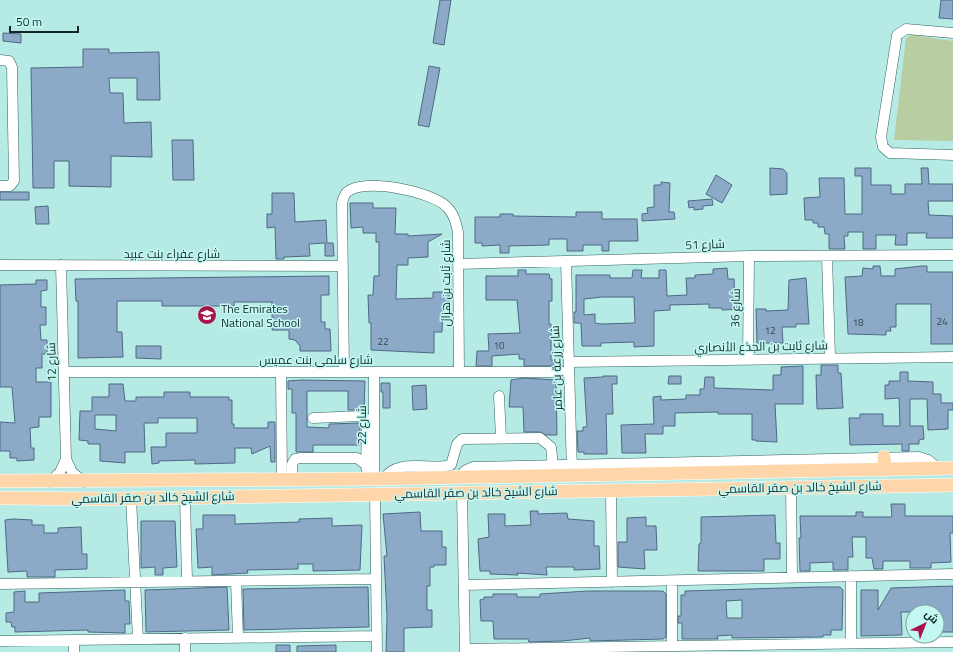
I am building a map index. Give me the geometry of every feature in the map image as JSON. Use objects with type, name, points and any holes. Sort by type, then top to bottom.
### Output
[{"type":"main road","name":"شارع الشيخ خالد بن صقر القاسمي","points":[[0,481],[84,482],[287,480],[374,476],[459,477],[572,470],[885,463],[947,466]]},
{"type":"main road","points":[[108,499],[102,494],[106,487],[120,486],[134,481]]},
{"type":"main road","name":"شارع الشيخ خالد بن صقر القاسمي","points":[[0,498],[108,499],[953,484]]},
{"type":"street","points":[[953,33],[906,29],[897,35],[881,137],[883,147],[890,153],[953,155]]},
{"type":"street","points":[[0,60],[9,61],[12,67],[14,181],[10,186],[0,186]]},
{"type":"street","name":"شارع ثابت بن هزال","points":[[343,266],[342,203],[347,192],[357,188],[385,187],[412,191],[439,201],[447,206],[456,223],[458,264],[458,372]]},
{"type":"street","name":"شارع 51","points":[[458,264],[749,256],[953,255]]},
{"type":"street","name":"شارع 36","points":[[748,360],[749,256]]},
{"type":"street","points":[[827,256],[830,357]]},
{"type":"street","name":"شارع زرعة بن عامر","points":[[566,261],[572,470]]},
{"type":"street","name":"شارع عفراء بنت عبيد","points":[[0,265],[343,266]]},
{"type":"street","name":"شارع 12","points":[[61,265],[66,459]]},
{"type":"street","points":[[343,266],[344,372]]},
{"type":"street","name":"شارع ثابت بن الجذع الأنصاري","points":[[569,367],[830,357],[953,357]]},
{"type":"street","name":"شارع سلمى بنت عميس","points":[[64,372],[458,372],[569,367]]},
{"type":"street","points":[[281,372],[287,480]]},
{"type":"street","name":"شارع 22","points":[[374,372],[374,476]]},
{"type":"street","points":[[499,396],[501,438]]},
{"type":"street","points":[[313,418],[362,416],[365,418],[374,476]]},
{"type":"street","points":[[374,476],[387,474],[396,468],[451,465],[457,444],[462,439],[536,438],[545,440],[551,447],[553,466]]},
{"type":"street","points":[[287,480],[292,464],[297,458],[354,458],[362,461],[374,476]]},
{"type":"street","points":[[50,482],[60,472],[66,459]]},
{"type":"street","points":[[66,459],[72,472],[84,482]]},
{"type":"street","points":[[459,477],[466,470],[473,467],[553,466],[572,470]]},
{"type":"street","points":[[791,487],[792,578]]},
{"type":"street","points":[[612,490],[612,582]]},
{"type":"street","points":[[462,492],[465,651],[632,649],[672,646],[770,648],[851,643],[888,648],[953,642]]},
{"type":"street","points":[[375,494],[377,652]]},
{"type":"street","points":[[185,497],[187,581]]},
{"type":"street","points":[[130,498],[138,639]]},
{"type":"street","points":[[464,585],[953,574]]},
{"type":"street","points":[[851,576],[851,643]]},
{"type":"street","points":[[0,584],[376,579]]},
{"type":"street","points":[[236,581],[238,637]]},
{"type":"street","points":[[672,581],[672,646]]},
{"type":"street","points":[[0,641],[377,636]]},
{"type":"street","points":[[185,638],[185,652]]},
{"type":"street","points":[[74,640],[74,652]]},
{"type":"green space","points":[[912,35],[953,41],[953,141],[894,140],[906,38]]},
{"type":"building","points":[[440,0],[451,0],[444,45],[433,43]]},
{"type":"building","points":[[941,0],[953,0],[953,19],[939,18]]},
{"type":"building","points":[[3,33],[21,34],[21,43],[3,41]]},
{"type":"building","points":[[83,49],[109,49],[109,53],[159,52],[160,100],[137,100],[137,78],[109,78],[110,93],[123,93],[124,123],[151,122],[152,157],[111,156],[111,187],[69,186],[69,161],[54,161],[54,188],[33,188],[31,68],[83,67]]},
{"type":"building","points":[[429,66],[440,68],[429,127],[418,125]]},
{"type":"building","points":[[172,140],[193,140],[194,180],[173,180]]},
{"type":"building","points":[[770,168],[783,169],[787,173],[787,194],[770,195]]},
{"type":"building","points":[[855,168],[871,168],[871,185],[891,185],[891,194],[905,194],[905,184],[922,184],[921,168],[928,168],[929,184],[953,184],[953,201],[928,201],[929,215],[953,216],[953,238],[926,238],[927,233],[907,233],[907,245],[895,245],[896,235],[876,235],[876,249],[863,249],[863,232],[848,232],[848,236],[844,236],[845,249],[829,249],[829,234],[825,234],[824,227],[818,227],[818,223],[813,223],[813,220],[805,220],[804,198],[820,197],[819,178],[844,178],[845,214],[862,214],[862,176],[855,176]]},
{"type":"building","points":[[716,175],[732,185],[722,203],[706,194]]},
{"type":"building","points":[[661,182],[670,183],[669,212],[674,212],[675,219],[642,221],[642,214],[648,213],[647,208],[654,207],[654,185],[661,185]]},
{"type":"building","points":[[0,192],[29,192],[29,200],[0,200]]},
{"type":"building","points":[[272,193],[294,193],[295,222],[326,220],[327,243],[333,243],[334,256],[325,256],[325,243],[309,244],[310,256],[284,257],[284,259],[276,259],[275,227],[267,228],[267,214],[272,214]]},
{"type":"building","points":[[712,199],[713,205],[703,206],[703,209],[694,210],[694,207],[689,208],[688,201]]},
{"type":"building","points":[[350,203],[373,203],[373,208],[396,208],[395,234],[408,234],[408,236],[442,234],[428,242],[428,257],[408,258],[408,265],[397,265],[396,299],[433,298],[433,292],[449,292],[450,305],[443,305],[442,332],[434,332],[434,353],[371,350],[371,323],[369,323],[368,295],[373,295],[374,276],[379,276],[379,242],[376,242],[376,233],[363,233],[363,227],[351,228]]},
{"type":"building","points":[[48,206],[49,224],[36,224],[35,207]]},
{"type":"building","points":[[576,212],[602,212],[602,219],[637,219],[638,241],[609,241],[609,251],[602,251],[602,245],[583,245],[583,251],[567,251],[567,239],[549,239],[549,245],[509,246],[509,253],[500,253],[500,245],[482,246],[482,243],[475,243],[475,217],[500,217],[500,214],[513,214],[513,216],[576,217]]},
{"type":"building","points":[[873,266],[880,266],[881,276],[895,276],[895,269],[922,266],[927,266],[927,272],[953,272],[953,344],[931,344],[931,304],[896,304],[896,327],[890,327],[891,331],[886,331],[886,335],[848,334],[845,277],[862,276],[863,268],[873,269]]},
{"type":"building","points":[[727,268],[728,279],[734,279],[735,303],[742,303],[742,309],[722,310],[722,308],[709,308],[709,304],[670,305],[670,310],[654,311],[654,346],[634,347],[634,342],[601,343],[601,346],[582,346],[581,323],[574,323],[574,312],[576,312],[576,275],[610,275],[610,278],[632,278],[633,270],[642,270],[641,278],[659,278],[659,270],[666,270],[667,296],[687,295],[686,278],[695,278],[695,275],[713,274],[713,269]],"holes":[[[602,297],[634,297],[635,323],[601,324],[595,323],[595,314],[584,315],[584,299]]]},
{"type":"building","points":[[518,270],[526,270],[526,274],[549,274],[550,279],[552,279],[552,301],[549,301],[549,324],[551,324],[551,360],[554,360],[554,366],[524,366],[524,359],[519,359],[519,354],[492,356],[492,366],[476,366],[477,351],[489,351],[488,334],[520,333],[517,300],[486,300],[486,276],[518,276]]},
{"type":"building","points":[[329,276],[329,295],[321,295],[321,322],[325,322],[325,329],[330,329],[331,351],[300,351],[300,346],[295,340],[289,339],[289,330],[272,330],[272,302],[234,302],[234,306],[162,306],[162,301],[117,301],[117,332],[122,332],[123,357],[78,358],[78,301],[76,301],[75,279]]},
{"type":"building","points":[[806,278],[809,324],[796,324],[796,327],[782,327],[783,343],[757,343],[756,309],[766,309],[766,311],[788,310],[789,280]]},
{"type":"building","points":[[36,280],[47,280],[47,290],[41,291],[41,307],[46,307],[46,325],[40,325],[41,340],[47,340],[47,354],[42,354],[42,368],[36,368],[36,382],[51,382],[51,417],[39,417],[39,427],[30,428],[31,448],[34,448],[34,460],[17,461],[17,458],[10,458],[10,451],[0,451],[0,422],[15,423],[12,387],[0,387],[0,285],[36,284]]},
{"type":"building","points":[[136,346],[161,346],[161,359],[136,358]]},
{"type":"building","points":[[821,365],[838,365],[838,373],[841,373],[843,408],[817,409],[816,375],[821,375]]},
{"type":"building","points":[[803,366],[803,404],[775,404],[777,442],[752,440],[752,414],[718,414],[718,412],[675,413],[675,426],[663,426],[663,434],[645,434],[646,453],[622,453],[621,425],[654,424],[653,397],[661,396],[661,400],[686,399],[686,395],[700,395],[700,389],[704,389],[705,377],[714,377],[714,388],[773,390],[773,375],[781,375],[781,367]]},
{"type":"building","points":[[900,372],[908,372],[908,381],[933,382],[933,394],[941,394],[941,403],[953,403],[953,410],[948,410],[948,429],[928,430],[927,399],[910,399],[910,426],[923,426],[924,439],[919,440],[919,444],[909,444],[909,451],[902,451],[902,444],[850,445],[849,418],[860,418],[860,414],[883,414],[883,426],[900,426],[899,398],[885,399],[885,385],[889,385],[889,381],[900,381]]},
{"type":"building","points":[[617,376],[617,384],[612,384],[613,414],[606,414],[607,454],[584,454],[584,452],[578,452],[577,431],[583,431],[583,427],[587,427],[584,378]]},
{"type":"building","points":[[669,376],[681,376],[681,384],[668,384]]},
{"type":"building","points":[[524,378],[556,380],[557,435],[546,435],[540,432],[524,432],[523,407],[509,407],[511,380]]},
{"type":"building","points":[[288,381],[365,381],[364,410],[348,410],[348,391],[307,391],[307,427],[329,428],[329,424],[360,423],[360,445],[313,445],[313,452],[296,452],[296,413],[292,413],[292,389],[288,389]]},
{"type":"building","points":[[381,383],[390,383],[390,408],[383,408],[383,392],[381,392]]},
{"type":"building","points":[[109,384],[123,384],[125,401],[136,401],[136,397],[164,397],[164,392],[190,392],[190,397],[229,397],[229,400],[232,400],[232,424],[234,424],[234,428],[268,428],[268,422],[275,422],[275,462],[271,462],[270,446],[252,454],[251,448],[235,448],[235,463],[195,464],[195,460],[159,461],[159,463],[152,464],[151,447],[166,447],[166,433],[197,433],[197,418],[158,418],[158,423],[144,423],[145,452],[125,452],[125,463],[100,461],[100,444],[88,444],[88,441],[79,440],[80,411],[92,411],[92,397],[109,397]],"holes":[[[95,415],[116,415],[116,431],[95,429]]]},
{"type":"building","points":[[426,385],[427,409],[413,410],[412,386]]},
{"type":"building","points":[[891,504],[905,504],[905,516],[953,516],[953,533],[950,533],[951,562],[931,563],[931,568],[910,568],[910,561],[883,561],[883,569],[874,569],[872,558],[866,558],[866,537],[852,537],[853,557],[848,557],[848,570],[833,570],[833,562],[810,563],[810,571],[800,571],[800,516],[856,516],[856,512],[863,512],[863,517],[892,517]]},
{"type":"building","points":[[530,511],[538,511],[538,514],[567,513],[568,519],[594,521],[594,546],[599,546],[600,569],[574,570],[574,567],[546,567],[547,575],[517,573],[518,575],[490,574],[490,571],[480,571],[478,539],[489,537],[488,514],[505,514],[505,526],[531,525]]},
{"type":"building","points":[[420,512],[421,531],[442,531],[442,547],[446,547],[446,565],[434,565],[434,567],[430,567],[430,586],[427,586],[427,610],[432,610],[432,627],[404,628],[404,652],[386,652],[387,616],[384,556],[387,556],[383,514]]},
{"type":"building","points":[[203,515],[235,515],[235,524],[299,522],[299,519],[332,518],[332,526],[362,525],[360,570],[313,571],[313,564],[298,564],[298,569],[247,570],[248,573],[212,575],[212,567],[198,568],[196,529],[203,529]]},
{"type":"building","points":[[775,515],[776,543],[780,543],[780,559],[764,559],[764,571],[698,571],[699,544],[701,543],[701,517]]},
{"type":"building","points":[[646,517],[646,526],[656,526],[657,550],[644,550],[645,569],[618,567],[618,542],[627,542],[627,518]]},
{"type":"building","points":[[5,520],[32,520],[32,525],[44,525],[44,533],[58,533],[58,528],[81,527],[82,554],[87,554],[87,569],[55,570],[55,577],[27,577],[27,571],[8,572]]},
{"type":"building","points":[[141,521],[175,521],[177,567],[163,568],[163,575],[155,575],[155,567],[141,568]]},
{"type":"building","points":[[953,586],[953,632],[945,632],[945,604],[905,604],[905,612],[901,612],[902,635],[861,636],[861,590],[878,590],[878,610],[891,588]]},
{"type":"building","points":[[227,587],[229,630],[146,632],[145,590]]},
{"type":"building","points":[[368,587],[369,627],[244,630],[243,589]]},
{"type":"building","points":[[840,587],[843,590],[842,630],[831,630],[831,635],[823,635],[823,637],[732,638],[732,635],[717,636],[718,639],[682,639],[682,623],[678,623],[678,616],[681,616],[681,595],[685,595],[685,591]],"holes":[[[742,600],[742,618],[727,618],[726,601]]]},
{"type":"building","points":[[125,590],[125,601],[129,601],[130,624],[125,624],[125,633],[88,632],[88,630],[15,632],[15,627],[12,627],[11,622],[6,622],[6,613],[14,612],[14,592],[25,591],[25,602],[39,602],[39,593]]},
{"type":"building","points":[[588,591],[663,591],[666,594],[666,637],[663,639],[590,641],[590,638],[563,641],[529,642],[528,639],[494,639],[493,621],[481,621],[480,600],[484,599],[484,597],[493,597],[493,594],[517,594],[517,597],[540,597],[540,594]]},
{"type":"building","points":[[276,645],[290,645],[290,652],[276,652]]},
{"type":"building","points":[[336,645],[336,652],[297,652],[297,646]]},
{"type":"place","name":"The Emirates National School","points":[[207,315]]}]
